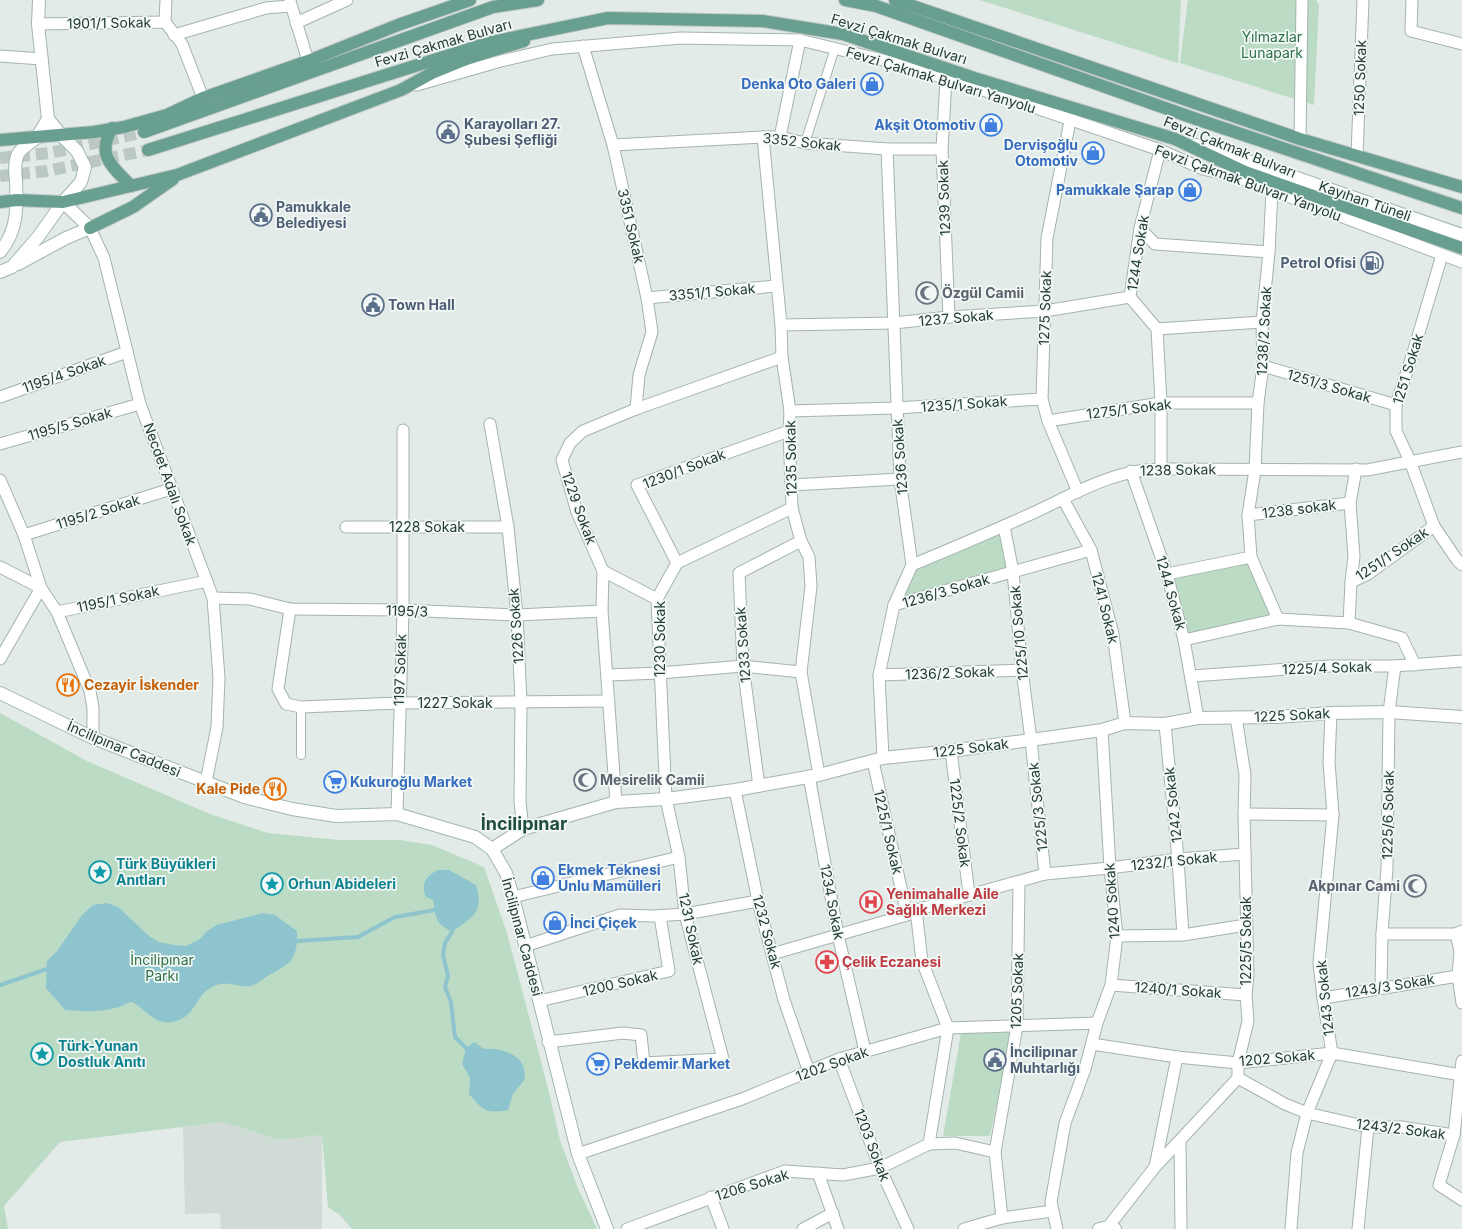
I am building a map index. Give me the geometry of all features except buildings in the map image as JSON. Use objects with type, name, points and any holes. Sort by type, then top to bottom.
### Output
[{"type":"main road","points":[[12,267],[38,237],[63,202],[81,182],[85,167],[77,151],[48,119],[38,24],[39,0]]},
{"type":"main road","points":[[0,140],[61,135],[112,128],[167,115],[203,98],[308,61],[458,2],[470,0]]},
{"type":"main road","name":"Fevzi Çakmak Bulvarı","points":[[144,132],[494,7],[538,0]]},
{"type":"main road","name":"Fevzi Çakmak Bulvarı","points":[[845,0],[877,3],[1199,120],[1462,208]]},
{"type":"main road","points":[[895,0],[1300,139],[1462,187]]},
{"type":"main road","name":"Fevzi Çakmak Bulvarı","points":[[148,150],[491,42],[608,18],[762,20],[835,33],[974,78],[1175,139],[1245,172],[1462,248]]},
{"type":"main road","points":[[0,202],[17,200],[63,202],[177,175],[401,90],[432,73],[469,58],[517,44],[549,30]]},
{"type":"main road","points":[[0,252],[8,242],[14,228],[17,200],[15,166],[18,153],[37,137],[48,119]]},
{"type":"main road","points":[[112,128],[105,144],[108,161],[131,186]]},
{"type":"main road","name":"Kayıhan Tüneli","points":[[1175,139],[1242,158],[1462,235]]},
{"type":"main road","points":[[0,272],[66,238],[133,207],[177,175]]},
{"type":"main road","name":"Necdet Adalı Sokak","points":[[63,202],[90,228]]},
{"type":"main road","name":"İncilipınar Caddesi","points":[[0,693],[93,738],[244,797],[292,809],[336,816],[397,814],[475,837],[492,849],[506,873],[526,946],[548,1042],[578,1154],[607,1229]]},
{"type":"main road","name":"1225 Sokak","points":[[492,849],[524,829],[616,802],[666,799],[735,790],[814,775],[878,759],[951,751],[1102,730],[1125,723],[1165,724],[1198,718],[1331,713],[1389,712],[1462,717]]},
{"type":"street","points":[[164,22],[166,0]]},
{"type":"street","points":[[296,23],[347,0]]},
{"type":"street","points":[[1300,139],[1302,0]]},
{"type":"street","name":"1250 Sokak","points":[[1357,155],[1363,0]]},
{"type":"street","points":[[1412,0],[1411,31],[1462,44]]},
{"type":"street","points":[[174,35],[266,8],[290,3],[308,61]]},
{"type":"street","name":"1901/1 Sokak","points":[[38,24],[164,22],[182,44],[203,98]]},
{"type":"street","name":"Fevzi Çakmak Bulvarı Yanyolu","points":[[401,90],[501,60],[552,48],[680,38],[800,40],[899,64],[1160,150],[1203,169],[1242,179],[1462,262]]},
{"type":"street","points":[[780,137],[800,40]]},
{"type":"street","name":"3351 Sokak","points":[[583,46],[613,145],[647,298],[652,332],[639,375],[636,409]]},
{"type":"street","points":[[805,143],[835,48]]},
{"type":"street","points":[[0,56],[42,59]]},
{"type":"street","name":"1239 Sokak","points":[[946,79],[942,149],[949,317]]},
{"type":"street","name":"1275 Sokak","points":[[1070,121],[1047,238],[1042,399],[1048,421],[1078,492]]},
{"type":"street","name":"3352 Sokak","points":[[613,145],[763,136],[780,137],[805,143],[887,149],[942,149]]},
{"type":"street","name":"1235 Sokak","points":[[763,136],[776,286],[781,325],[782,357],[790,411],[789,431],[792,508],[801,541],[809,557],[811,586],[801,672],[814,775]]},
{"type":"street","name":"1236 Sokak","points":[[887,149],[896,408],[900,478],[912,565]]},
{"type":"street","name":"1244 Sokak","points":[[1157,330],[1130,297],[1140,228],[1160,150]]},
{"type":"street","name":"1238/2 Sokak","points":[[1272,191],[1269,252],[1262,322],[1263,366],[1258,403],[1255,470],[1248,516],[1251,557],[1278,619]]},
{"type":"street","name":"Necdet Adalı Sokak","points":[[90,228],[104,258],[140,404],[213,598],[219,678],[217,727],[206,782]]},
{"type":"street","points":[[1140,228],[1155,244],[1269,252]]},
{"type":"street","name":"1251 Sokak","points":[[1442,255],[1396,405],[1396,432],[1410,461],[1434,526],[1456,560],[1462,565]]},
{"type":"street","name":"3351/1 Sokak","points":[[647,298],[776,286]]},
{"type":"street","name":"1237 Sokak","points":[[781,325],[894,323],[949,317],[1045,311],[1130,297]]},
{"type":"street","points":[[1161,469],[1161,403],[1157,330],[1262,322]]},
{"type":"street","name":"1195/4 Sokak","points":[[0,396],[127,352]]},
{"type":"street","name":"1229 Sokak","points":[[616,802],[608,701],[608,675],[602,611],[603,571],[577,512],[562,460],[570,443],[583,431],[636,409],[782,357]]},
{"type":"street","name":"1251/3 Sokak","points":[[1263,366],[1396,405]]},
{"type":"street","name":"1235/1 Sokak","points":[[790,411],[896,408],[1042,399]]},
{"type":"street","name":"1275/1 Sokak","points":[[1048,421],[1161,403],[1258,403]]},
{"type":"street","name":"1195/5 Sokak","points":[[0,444],[140,404]]},
{"type":"street","name":"1226 Sokak","points":[[490,424],[508,528],[517,615],[521,702],[520,802],[524,829]]},
{"type":"street","name":"1197 Sokak","points":[[397,814],[399,703],[403,610],[403,430]]},
{"type":"street","name":"1230/1 Sokak","points":[[677,563],[637,485],[789,431]]},
{"type":"street","name":"1238 Sokak","points":[[912,565],[1004,526],[1093,484],[1131,471],[1161,469],[1368,470],[1462,452]]},
{"type":"street","points":[[1349,623],[1354,556],[1350,502],[1356,469]]},
{"type":"street","name":"1244 Sokak","points":[[1131,471],[1167,574],[1192,676],[1198,718]]},
{"type":"street","points":[[792,485],[900,478]]},
{"type":"street","points":[[0,480],[24,535],[41,588],[0,659]]},
{"type":"street","name":"1195/2 Sokak","points":[[24,535],[171,489]]},
{"type":"street","name":"1241 Sokak","points":[[1063,499],[1091,550],[1113,634],[1125,723]]},
{"type":"street","name":"1238 sokak","points":[[1248,516],[1350,502]]},
{"type":"street","points":[[677,563],[792,508]]},
{"type":"street","name":"1228 Sokak","points":[[346,527],[402,526],[508,528]]},
{"type":"street","name":"1225/10 Sokak","points":[[1004,526],[1013,572],[1022,670],[1031,740]]},
{"type":"street","name":"1251/1 Sokak","points":[[1351,582],[1368,574],[1434,526]]},
{"type":"street","name":"1233 Sokak","points":[[759,786],[743,666],[738,573],[801,541]]},
{"type":"street","name":"1236/3 Sokak","points":[[894,605],[1091,550]]},
{"type":"street","points":[[1167,574],[1251,557]]},
{"type":"street","name":"1230 Sokak","points":[[666,799],[657,599],[677,563]]},
{"type":"street","points":[[878,759],[878,675],[894,605],[912,565]]},
{"type":"street","points":[[0,567],[41,588]]},
{"type":"street","points":[[603,571],[657,599]]},
{"type":"street","name":"1195/1 Sokak","points":[[41,588],[57,612],[207,581]]},
{"type":"street","name":"1195/3","points":[[213,598],[250,599],[290,609],[403,610],[517,615],[602,611]]},
{"type":"street","name":"1227 Sokak","points":[[290,609],[278,689],[286,704],[302,707],[399,703],[608,701]]},
{"type":"street","points":[[57,612],[90,691],[93,708],[93,738]]},
{"type":"street","points":[[1184,640],[1278,619],[1349,623],[1402,638],[1415,665]]},
{"type":"street","name":"1225/4 Sokak","points":[[1192,676],[1329,666],[1395,666],[1462,661]]},
{"type":"street","points":[[608,675],[660,674],[743,666],[801,672]]},
{"type":"street","name":"1225/6 Sokak","points":[[1380,987],[1387,868],[1389,712],[1395,666]]},
{"type":"street","name":"1236/2 Sokak","points":[[878,675],[1022,670]]},
{"type":"street","points":[[301,756],[302,707]]},
{"type":"street","name":"1243 Sokak","points":[[1291,1229],[1297,1153],[1307,1113],[1332,1053],[1322,998],[1320,963],[1332,815],[1329,762],[1331,713]]},
{"type":"street","name":"1225/5 Sokak","points":[[1236,717],[1245,775],[1244,814],[1248,975],[1246,995],[1248,1021],[1238,1063],[1238,1078]]},
{"type":"street","name":"1242 Sokak","points":[[1165,724],[1178,859],[1183,935]]},
{"type":"street","name":"1240 Sokak","points":[[1057,1229],[1051,1202],[1065,1123],[1085,1069],[1097,1022],[1111,985],[1116,936],[1110,868],[1102,730]]},
{"type":"street","name":"1225/3 Sokak","points":[[1031,740],[1045,874]]},
{"type":"street","name":"1225/2 Sokak","points":[[951,751],[969,894]]},
{"type":"street","name":"1225/1 Sokak","points":[[878,759],[922,961],[948,1028]]},
{"type":"street","name":"1234 Sokak","points":[[814,775],[838,935],[865,1051]]},
{"type":"street","name":"1232 Sokak","points":[[735,790],[758,901],[784,1000],[809,1072]]},
{"type":"street","name":"1231 Sokak","points":[[548,1042],[623,1033],[640,1035],[644,1063],[722,1059],[686,914],[679,858],[666,799]]},
{"type":"street","points":[[1244,814],[1332,815]]},
{"type":"street","name":"1232/1 Sokak","points":[[772,954],[969,894],[1045,874],[1110,868],[1178,859],[1245,854]]},
{"type":"street","points":[[513,897],[679,858]]},
{"type":"street","name":"1205 Sokak","points":[[1002,1218],[995,1152],[1018,1026],[1019,882]]},
{"type":"street","points":[[526,946],[620,915],[660,916],[686,914],[758,901]]},
{"type":"street","name":"1200 Sokak","points":[[539,1001],[669,971],[660,916]]},
{"type":"street","points":[[1116,936],[1183,935],[1246,925]]},
{"type":"street","points":[[1382,934],[1459,933],[1460,951],[1458,976],[1462,1003]]},
{"type":"street","name":"1243/3 Sokak","points":[[1322,998],[1380,987],[1458,976]]},
{"type":"street","name":"1240/1 Sokak","points":[[1111,985],[1246,995]]},
{"type":"street","name":"1202 Sokak","points":[[578,1154],[742,1099],[839,1059],[948,1028],[1097,1022]]},
{"type":"street","points":[[929,1144],[948,1028]]},
{"type":"street","name":"1202 Sokak","points":[[1092,1044],[1177,1057],[1238,1063],[1332,1053],[1461,1075]]},
{"type":"street","points":[[1155,1167],[1177,1057]]},
{"type":"street","name":"1203 Sokak","points":[[839,1059],[880,1168],[908,1229]]},
{"type":"street","points":[[1462,1061],[1454,1135],[1439,1185],[1462,1200]]},
{"type":"street","points":[[1107,1228],[1155,1167],[1180,1142],[1238,1078]]},
{"type":"street","name":"1243/2 Sokak","points":[[1238,1078],[1285,1104],[1307,1113],[1368,1127],[1401,1127],[1454,1135]]},
{"type":"street","points":[[1358,1229],[1368,1127]]},
{"type":"street","points":[[1180,1142],[1181,1229]]},
{"type":"street","name":"1206 Sokak","points":[[627,1229],[711,1197],[786,1171],[818,1172],[843,1176],[880,1168],[929,1144],[956,1143],[995,1152]]},
{"type":"street","points":[[818,1172],[838,1229]]},
{"type":"street","points":[[711,1197],[723,1229]]},
{"type":"street","points":[[964,1229],[1002,1218],[1052,1210]]},
{"type":"street","points":[[802,1229],[832,1213]]},
{"type":"shaded area","points":[[223,1122],[279,1140],[322,1135],[322,1229],[221,1229],[220,1213],[185,1214],[183,1127]]},
{"type":"green space","points":[[980,0],[1181,0],[1178,63]]},
{"type":"green space","name":"Yılmazlar Lunapark","points":[[1188,0],[1316,0],[1319,5],[1314,105],[1180,63]]},
{"type":"green space","points":[[1004,526],[1013,572],[894,605],[912,565]]},
{"type":"green space","points":[[1251,557],[1278,619],[1184,640],[1167,574]]},
{"type":"green space","name":"İncilipınar Parkı","points":[[0,713],[87,761],[210,814],[268,833],[339,840],[400,840],[432,845],[484,867],[507,933],[548,1088],[560,1140],[577,1186],[597,1229],[352,1229],[340,1215],[328,1207],[322,1135],[279,1140],[223,1122],[60,1142],[4,1206],[8,1229],[0,1229]]},
{"type":"green space","points":[[1012,1032],[990,1136],[943,1136],[961,1033]]},
{"type":"water","points":[[438,870],[449,870],[476,885],[479,902],[475,913],[471,918],[452,932],[439,923],[433,900],[426,897],[424,892],[425,881],[430,875]]},
{"type":"water","points":[[107,903],[118,907],[150,937],[159,942],[186,946],[200,939],[207,931],[217,925],[263,913],[275,915],[297,931],[296,948],[292,959],[288,963],[256,984],[245,986],[222,984],[212,987],[206,991],[185,1017],[179,1020],[171,1022],[159,1021],[132,1002],[103,1011],[65,1010],[46,988],[47,961],[57,951],[82,915],[93,905]]},
{"type":"water","points":[[474,1042],[484,1049],[500,1050],[512,1054],[523,1066],[525,1079],[513,1094],[508,1110],[494,1112],[486,1110],[482,1108],[469,1094],[470,1078],[462,1064],[466,1048]]},
{"type":"waterway","points":[[297,941],[358,937],[395,917],[435,910]]},
{"type":"waterway","points":[[452,932],[445,943],[443,955],[448,976],[445,987],[451,1002],[455,1037],[466,1048]]},
{"type":"waterway","points":[[0,985],[47,969]]},
{"type":"tunnel","points":[[0,158],[50,153],[144,132]]},
{"type":"tunnel","points":[[0,176],[47,171],[148,150]]},
{"type":"place","name":"Denka Oto Galeri","points":[[872,84]]},
{"type":"place","name":"Akşit Otomotiv","points":[[991,125]]},
{"type":"place","name":"Karayolları 27. Şubesi Şefliği","points":[[448,132]]},
{"type":"place","name":"Dervişoğlu Otomotiv","points":[[1093,153]]},
{"type":"place","name":"Pamukkale Şarap","points":[[1190,190]]},
{"type":"place","name":"Pamukkale Belediyesi","points":[[261,215]]},
{"type":"place","name":"Petrol Ofisi","points":[[1372,263]]},
{"type":"place","name":"Özgül Camii","points":[[927,293]]},
{"type":"place","name":"Town Hall","points":[[373,305]]},
{"type":"place","name":"Cezayir İskender","points":[[68,685]]},
{"type":"place","name":"Mesirelik Camii","points":[[585,780]]},
{"type":"place","name":"Kukuroğlu Market","points":[[335,782]]},
{"type":"place","name":"Kale Pide","points":[[275,789]]},
{"type":"place","name":"Türk Büyükleri Anıtları","points":[[100,872]]},
{"type":"place","name":"Ekmek Teknesi Unlu Mamülleri","points":[[543,878]]},
{"type":"place","name":"Orhun Abideleri","points":[[272,884]]},
{"type":"place","name":"Akpınar Cami","points":[[1415,886]]},
{"type":"place","name":"Yenimahalle Aile Sağlık Merkezi","points":[[871,902]]},
{"type":"place","name":"İnci Çiçek","points":[[555,923]]},
{"type":"place","name":"Çelik Eczanesi","points":[[827,962]]},
{"type":"place","name":"Türk-Yunan Dostluk Anıtı","points":[[42,1054]]},
{"type":"place","name":"İncilipınar Muhtarlığı","points":[[995,1060]]},
{"type":"place","name":"Pekdemir Market","points":[[598,1064]]},
{"type":"district","name":"İncilipınar","points":[[524,824]]}]
